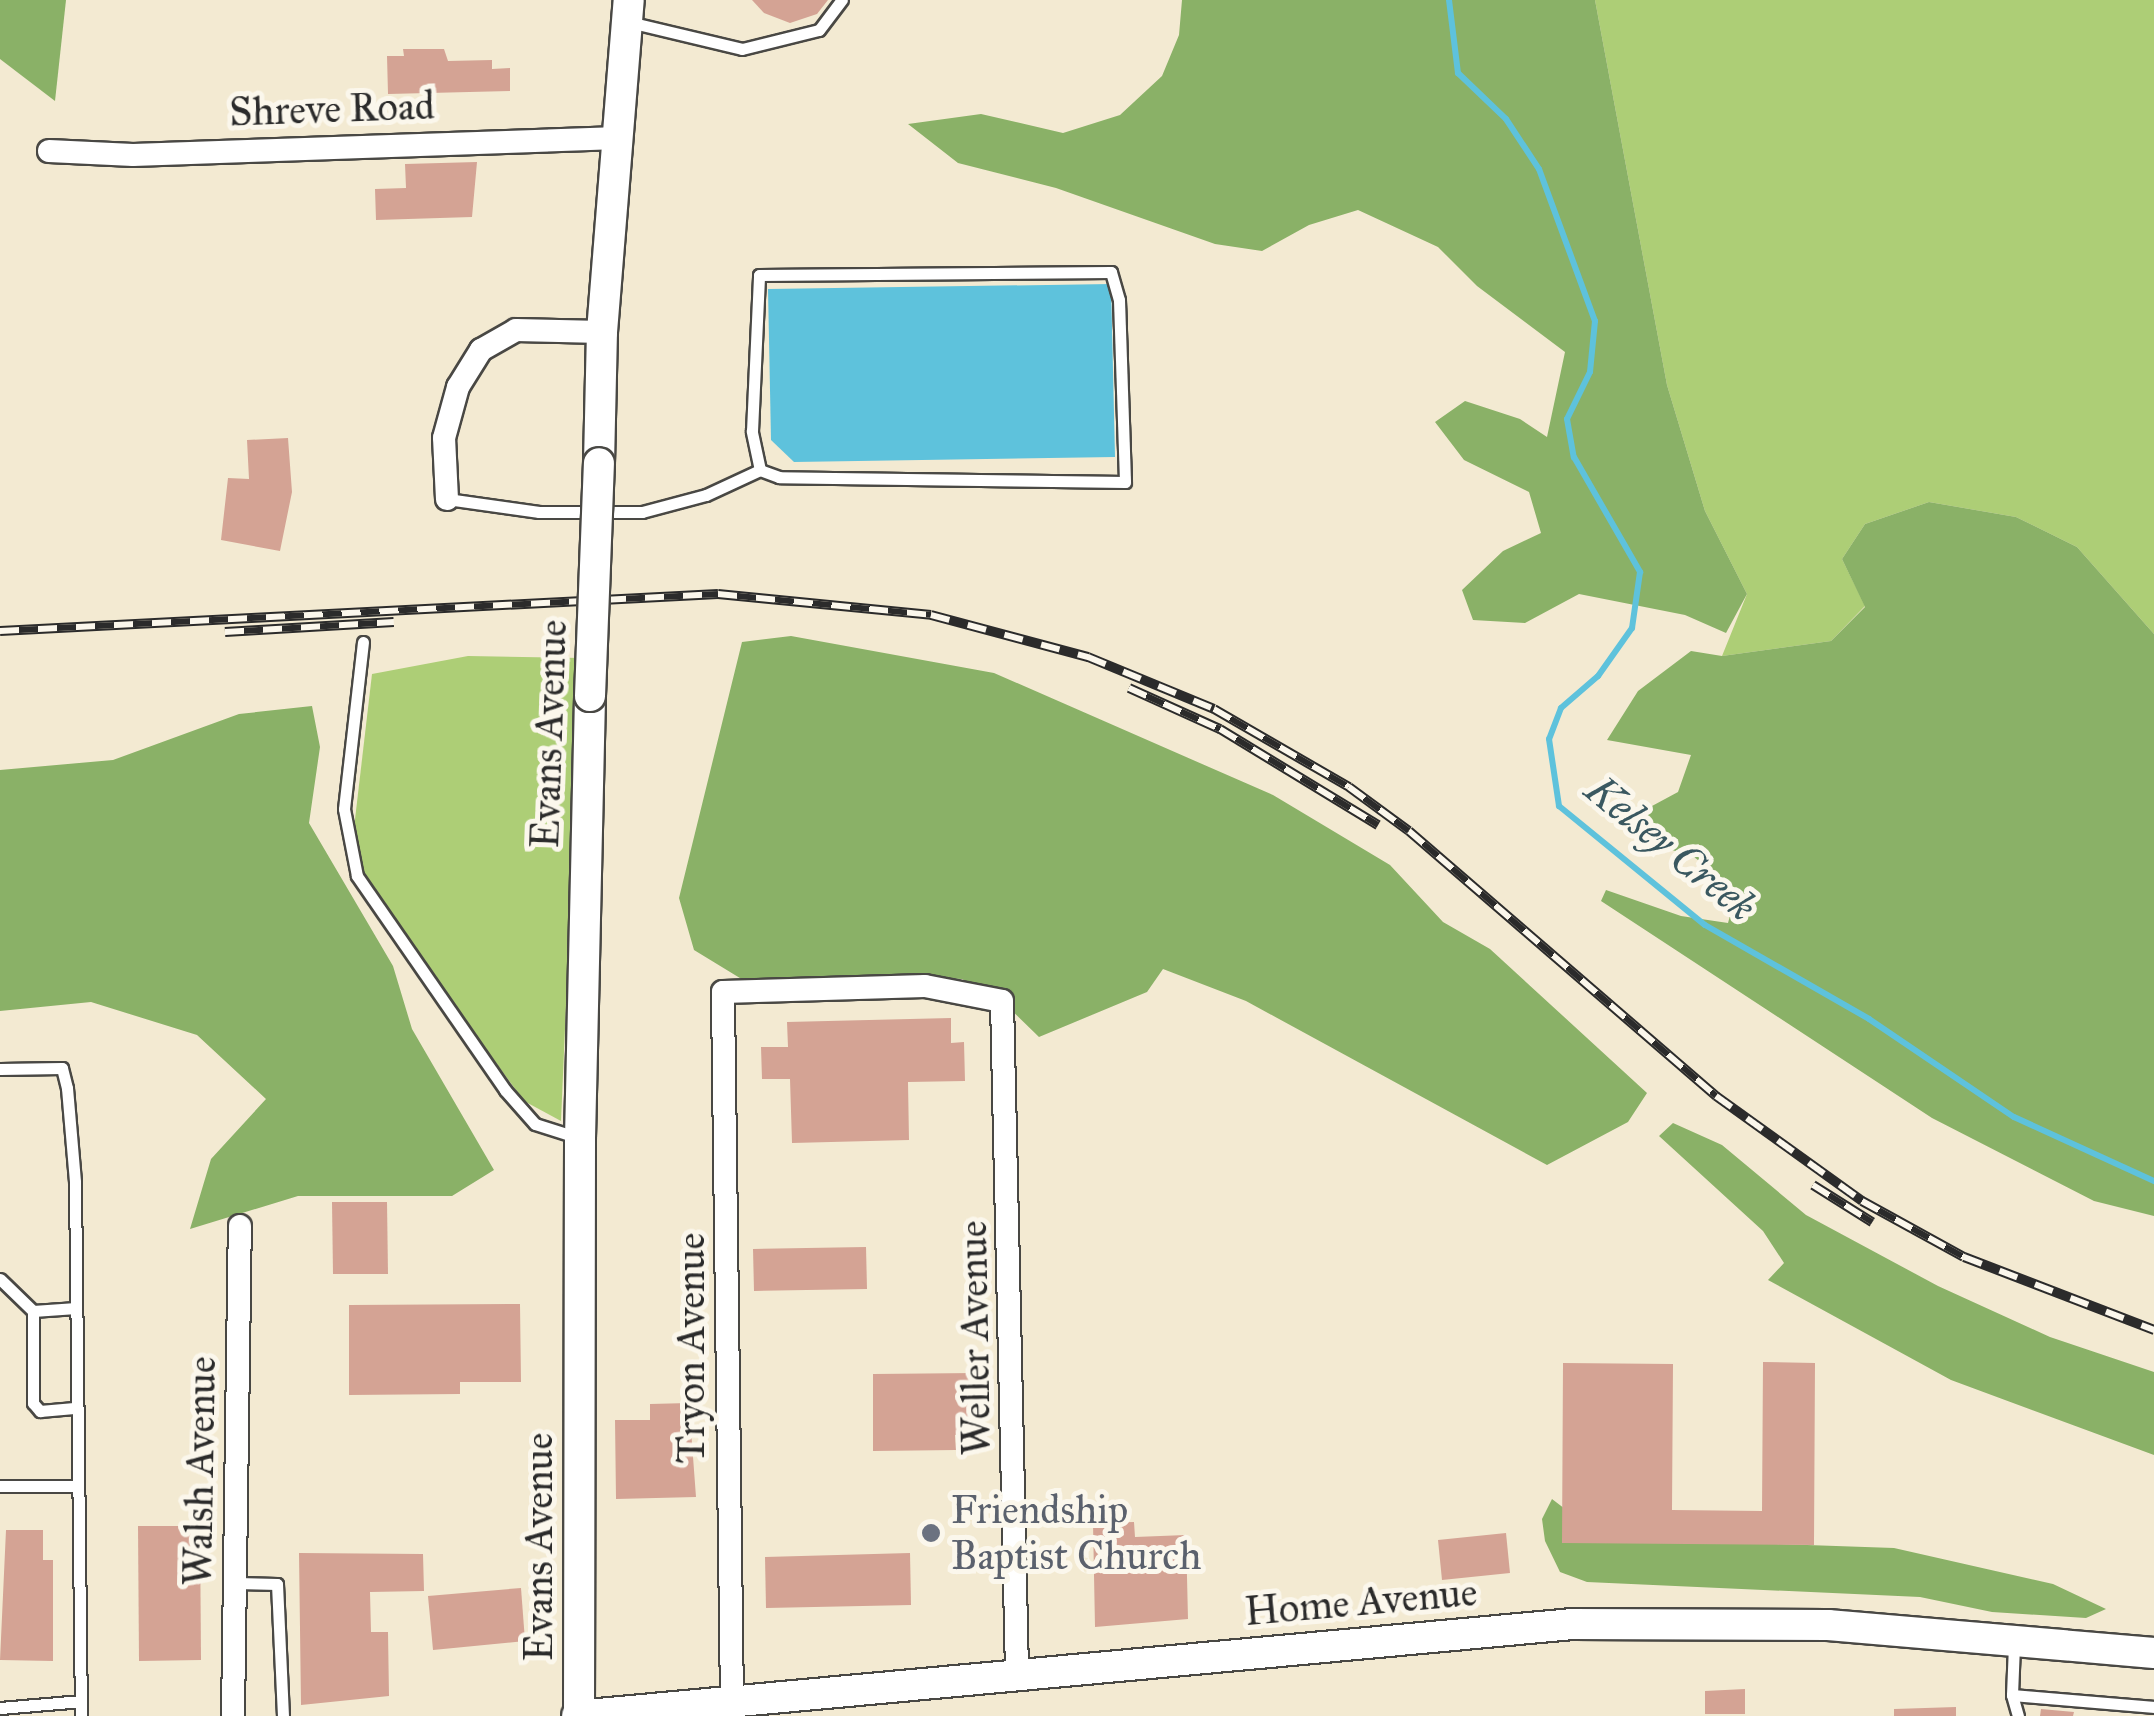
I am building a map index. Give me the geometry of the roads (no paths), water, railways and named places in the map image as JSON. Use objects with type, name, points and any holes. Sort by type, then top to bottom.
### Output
[{"type":"street","name":"Evans Avenue","points":[[579,1716],[585,845],[602,332],[627,10]]},
{"type":"street","name":"Shreve Road","points":[[49,152],[132,155],[618,138]]},
{"type":"street","points":[[447,500],[444,438],[458,387],[481,350],[516,330],[602,332]]},
{"type":"street","name":"Weller Avenue","points":[[723,992],[925,986],[1002,1001],[1017,1673]]},
{"type":"street","name":"Tryon Avenue","points":[[723,992],[732,1704]]},
{"type":"street","name":"Walsh Avenue","points":[[233,1716],[240,1226]]},
{"type":"street","name":"Home Avenue","points":[[579,1716],[686,1712],[732,1704],[838,1704],[1017,1673],[1573,1624],[1828,1624],[2154,1653]]},
{"type":"lane","points":[[627,10],[742,49],[788,43],[819,30],[842,0]]},
{"type":"lane","points":[[447,500],[539,512],[642,512],[706,495],[760,470],[779,478],[1124,482],[1119,300],[1112,272],[759,275],[752,431],[760,470]]},
{"type":"lane","points":[[363,642],[344,808],[357,876],[505,1090],[535,1124],[580,1138]]},
{"type":"lane","points":[[0,1069],[62,1068],[75,1182],[81,1716]]},
{"type":"lane","points":[[0,1279],[34,1312],[32,1403],[40,1412],[77,1408]]},
{"type":"lane","points":[[34,1312],[76,1308]]},
{"type":"lane","points":[[0,1486],[78,1486]]},
{"type":"lane","points":[[237,1583],[277,1584],[283,1716]]},
{"type":"lane","points":[[2014,1640],[2012,1695],[2018,1716]]},
{"type":"lane","points":[[2012,1695],[2154,1707]]},
{"type":"lane","points":[[0,1708],[80,1701]]},
{"type":"water","points":[[1111,284],[1115,457],[794,462],[771,440],[768,289]]},
{"type":"waterway","name":"Kelsey Creek","points":[[1449,0],[1458,73],[1506,119],[1539,169],[1595,321],[1590,372],[1567,419],[1574,457],[1640,572],[1632,628],[1598,676],[1561,708],[1549,739],[1559,806],[1705,925],[1869,1019],[2014,1117],[2154,1181]]},
{"type":"railway","points":[[0,631],[718,594],[931,615],[1088,657],[1214,709],[1349,787],[1409,831],[1716,1096],[1862,1201],[1964,1257],[2154,1330]]},
{"type":"railway","points":[[225,632],[394,622]]},
{"type":"railway","points":[[1129,688],[1220,729],[1378,825]]},
{"type":"railway","points":[[1813,1185],[1872,1222]]},
{"type":"place","name":"Friendship Baptist Church","points":[[931,1533]]}]
